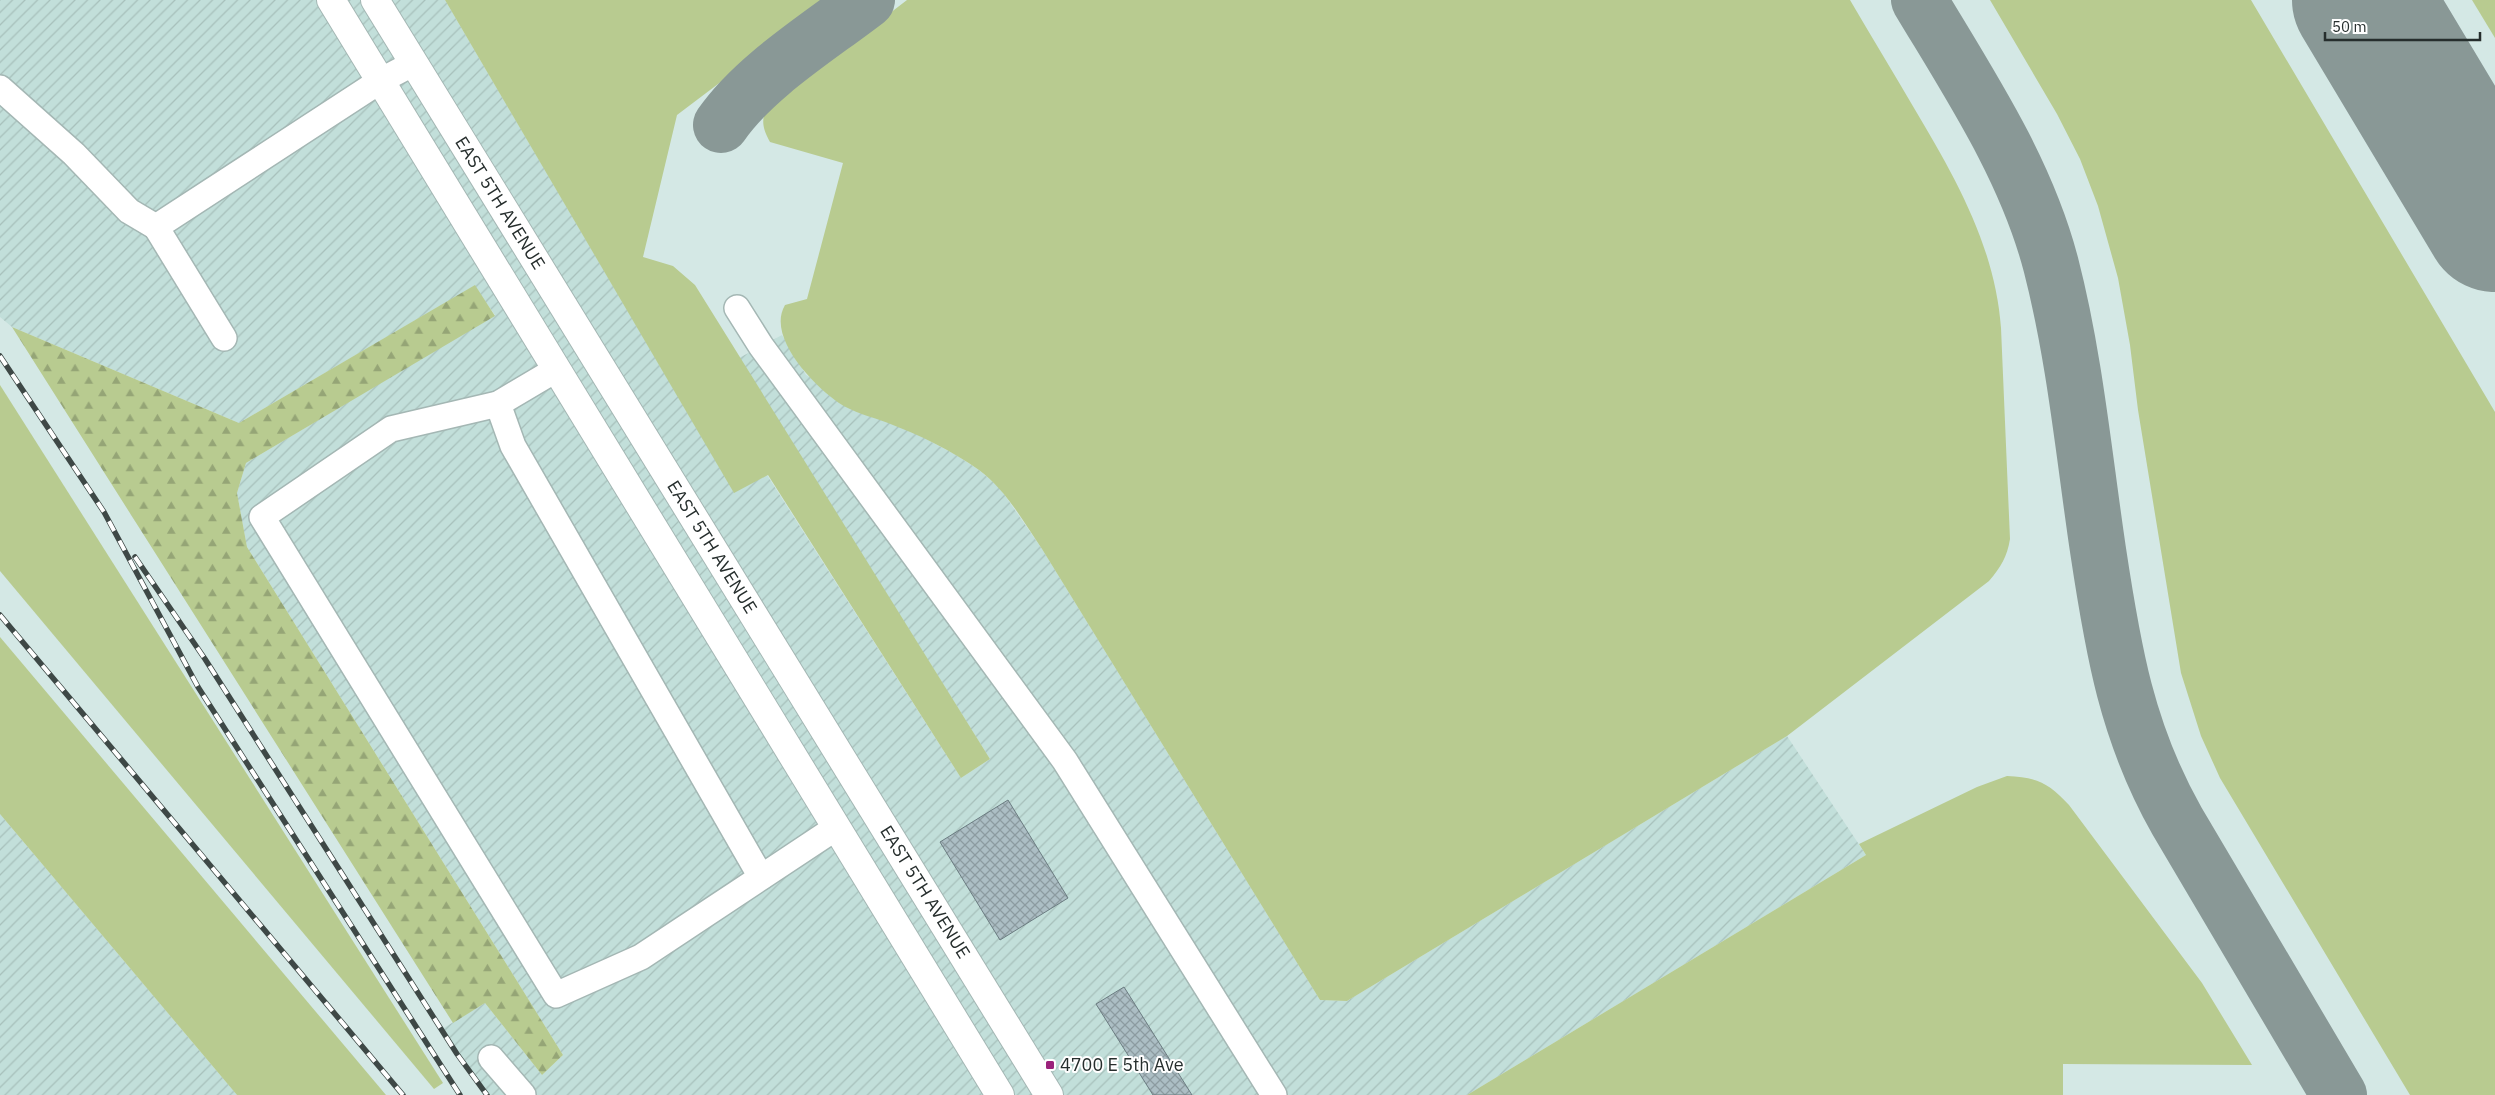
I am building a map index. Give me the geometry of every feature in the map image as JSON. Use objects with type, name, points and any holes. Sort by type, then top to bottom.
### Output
[{"type":"main road","points":[[331,0],[1000,1095]]},
{"type":"main road","name":"EAST 5TH AVENUE","points":[[375,0],[1050,1095]]},
{"type":"lane","points":[[156,227],[380,81],[414,64]]},
{"type":"lane","points":[[0,88],[74,154],[129,211],[156,227],[224,338]]},
{"type":"lane","points":[[737,308],[776,366],[1066,761],[1274,1095]]},
{"type":"lane","points":[[557,369],[498,404],[391,428],[262,517],[556,995],[642,957],[837,827]]},
{"type":"lane","points":[[498,404],[513,446],[761,877]]},
{"type":"lane","points":[[491,1058],[522,1095]]},
{"type":"shaded area","points":[[0,0],[445,0],[734,492],[767,475],[961,778],[990,759],[739,358],[782,335],[806,375],[956,455],[979,470],[999,487],[1042,549],[1320,1000],[1347,1001],[1787,736],[1866,855],[1467,1095],[486,1095],[442,1029],[485,1003],[542,1075],[563,1055],[247,547],[237,493],[246,463],[495,315],[474,286],[239,423],[12,327],[0,317]]},
{"type":"shaded area","points":[[0,814],[237,1095],[0,1095]]},
{"type":"green space","points":[[445,0],[829,0],[677,115],[643,257],[673,266],[695,285],[990,759],[961,778],[768,475],[734,493]]},
{"type":"green space","points":[[907,0],[1850,0],[1958,186],[1971,213],[1991,269],[2001,328],[2010,539],[2003,562],[1989,581],[1787,736],[1347,1001],[1320,1000],[1042,549],[1006,496],[979,470],[946,450],[839,403],[806,373],[787,346],[782,331],[781,318],[785,305],[807,299],[843,163],[770,142],[764,128],[764,116],[768,107]]},
{"type":"green space","points":[[1990,0],[2251,0],[2495,412],[2495,1095],[2410,1095],[2220,778],[2201,736],[2181,673],[2138,410],[2130,345],[2118,278],[2098,206],[2080,159],[2057,114]]},
{"type":"green space","points":[[2472,0],[2495,0],[2495,38]]},
{"type":"green space","points":[[475,285],[495,316],[246,463],[237,493],[247,547],[563,1055],[542,1075],[485,1003],[453,1023],[12,327],[239,423]]},
{"type":"green space","points":[[0,385],[443,1083],[434,1089],[0,571]]},
{"type":"green space","points":[[0,637],[386,1095],[237,1095],[0,814]]},
{"type":"green space","points":[[2007,776],[2026,778],[2048,786],[2069,805],[2202,983],[2252,1065],[2063,1064],[2063,1095],[1467,1095],[1866,855],[1859,844],[1977,787]]},
{"type":"building","points":[[1008,800],[1068,898],[1000,940],[940,842]]},
{"type":"building","points":[[1124,987],[1192,1095],[1153,1095],[1096,1004]]},
{"type":"taxiway","points":[[721,125],[735,107],[769,74],[867,0]]},
{"type":"taxiway","points":[[1919,0],[1977,96],[2012,161],[2027,195],[2051,265],[2073,371],[2098,550],[2116,656],[2124,690],[2146,756],[2177,821],[2339,1095]]},
{"type":"runway","points":[[2362,0],[2495,222]]},
{"type":"railway","points":[[0,356],[104,512],[198,687],[460,1095]]},
{"type":"railway","points":[[135,557],[205,659],[457,1054],[487,1095]]},
{"type":"railway","points":[[0,615],[403,1095]]},
{"type":"place","name":"4700 E 5th Ave","points":[[1050,1065]]}]
